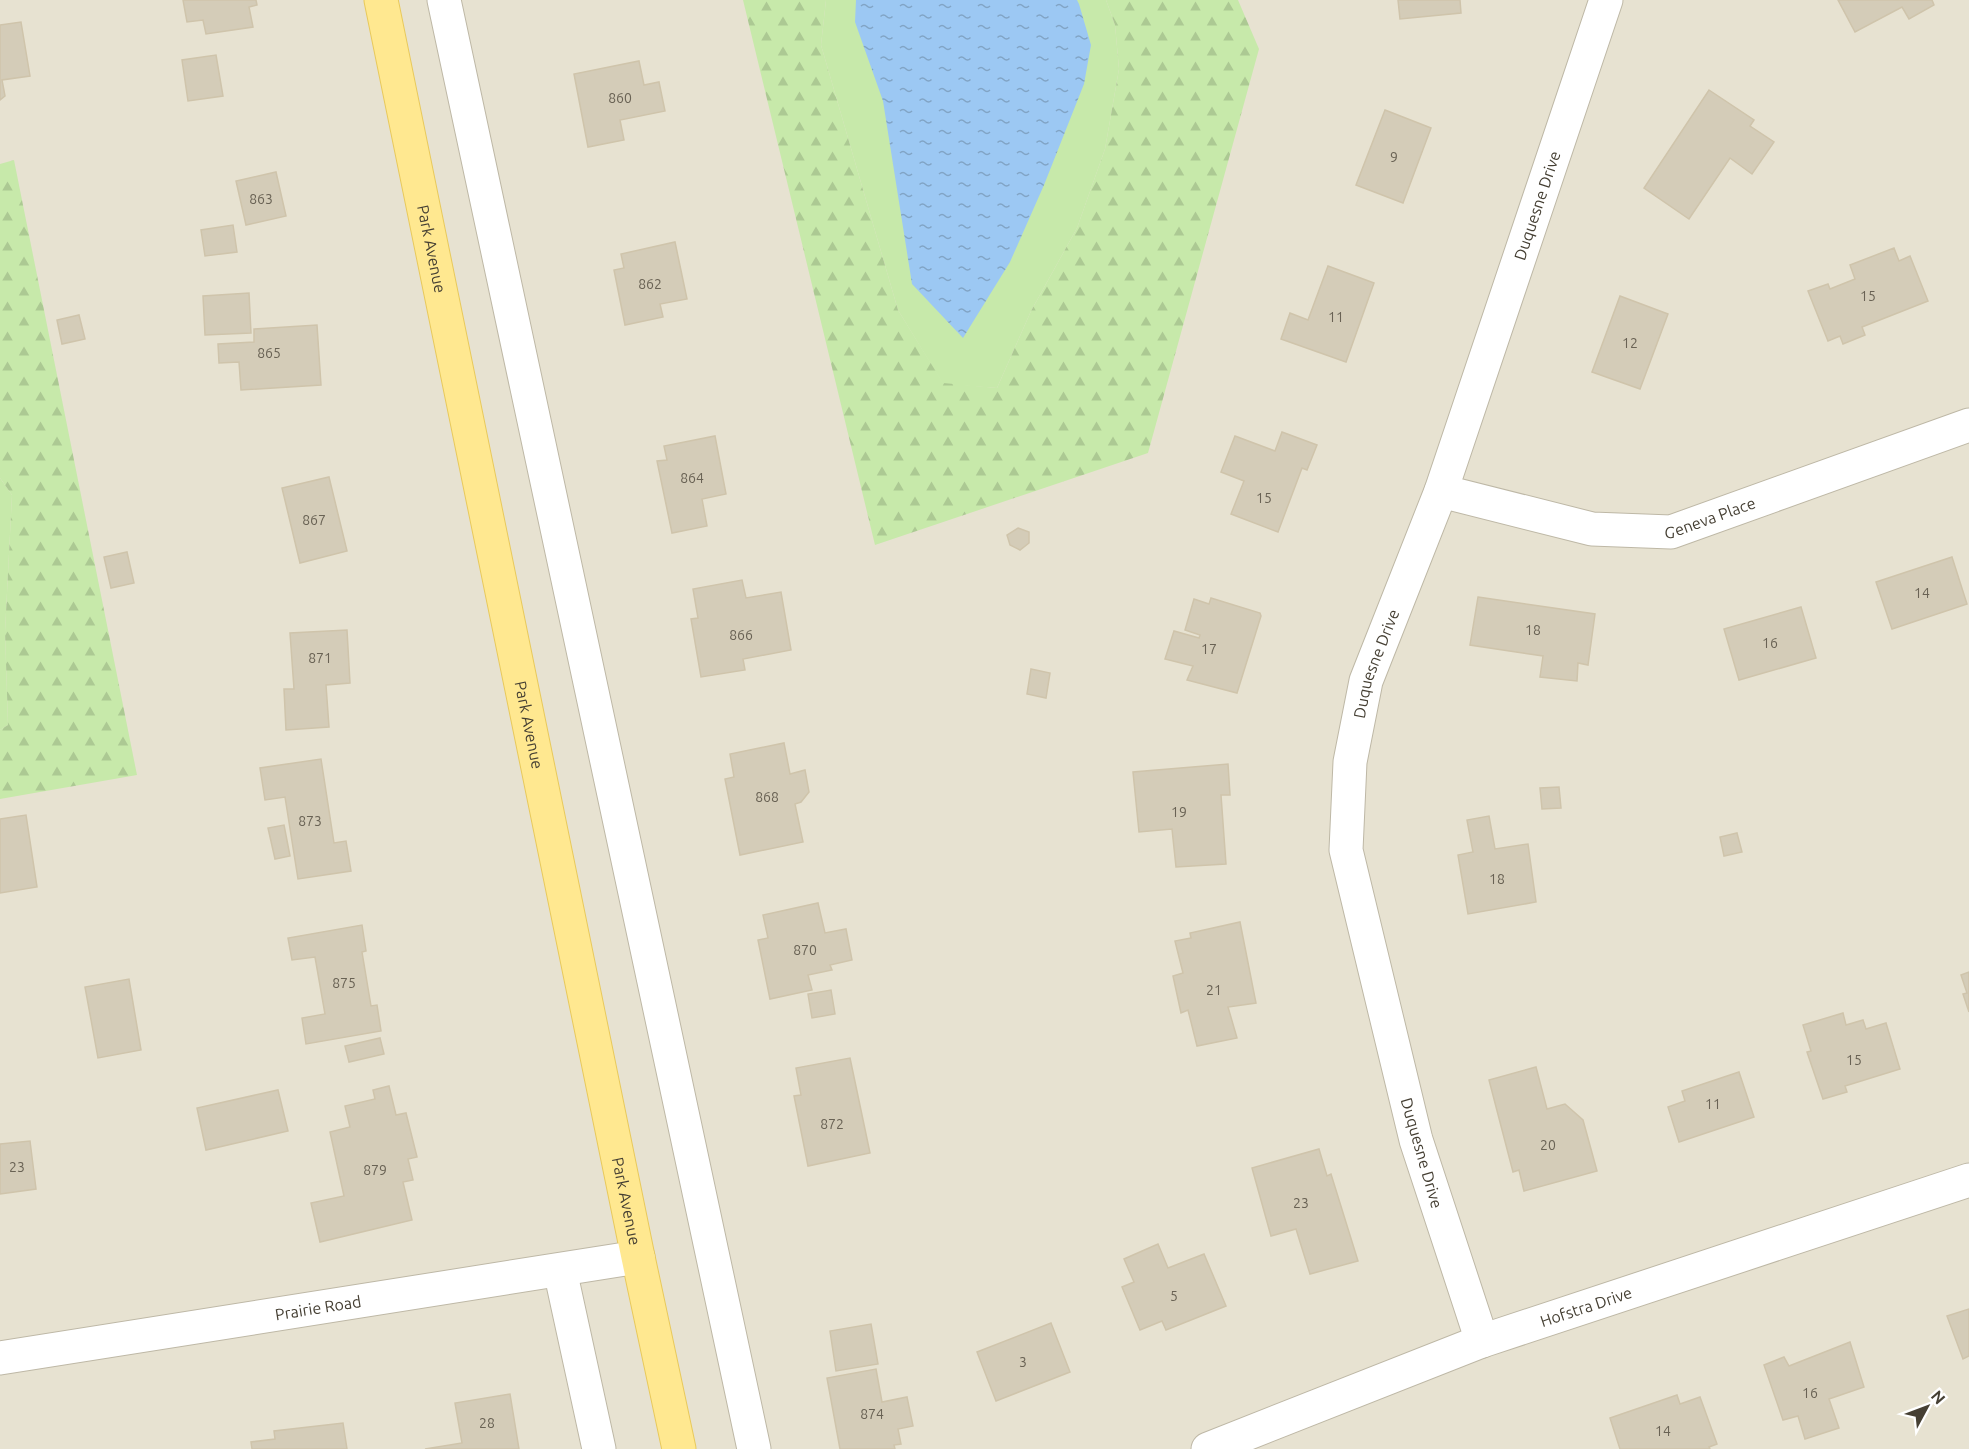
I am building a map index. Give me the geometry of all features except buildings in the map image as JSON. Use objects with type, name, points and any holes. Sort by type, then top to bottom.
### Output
[{"type":"main road","name":"Park Avenue","points":[[381,0],[679,1449]]},
{"type":"street","points":[[444,0],[754,1449]]},
{"type":"street","name":"Duquesne Drive","points":[[1482,1341],[1416,1140],[1346,850],[1350,762],[1366,681],[1441,491],[1606,0]]},
{"type":"street","name":"Geneva Place","points":[[1441,491],[1592,529],[1671,532],[1969,425]]},
{"type":"street","name":"Hofstra Drive","points":[[1208,1449],[1482,1341],[1969,1180]]},
{"type":"street","name":"Prairie Road","points":[[0,1358],[638,1257]]},
{"type":"street","points":[[560,1270],[599,1449]]},
{"type":"shaded area","points":[[0,0],[1969,0],[1969,1449],[0,1449]]},
{"type":"green space","points":[[743,0],[826,0],[821,45],[898,310],[943,383],[997,388],[1031,311],[1077,228],[1105,149],[1119,69],[1115,25],[1106,0],[1238,0],[1259,49],[1148,453],[875,545]]},
{"type":"green space","points":[[826,0],[1106,0],[1115,25],[1119,69],[1105,149],[1077,228],[1031,311],[997,388],[943,384],[898,310],[821,45]]},
{"type":"green space","points":[[14,160],[137,775],[0,799],[0,730],[8,725],[5,632],[12,495],[0,478],[0,164]]},
{"type":"green space","points":[[0,478],[12,495],[5,632],[8,725],[0,730]]},
{"type":"water","points":[[856,0],[1077,0],[1079,4],[1091,45],[1084,84],[1044,185],[1010,262],[963,338],[912,284],[883,101],[855,22]]}]
